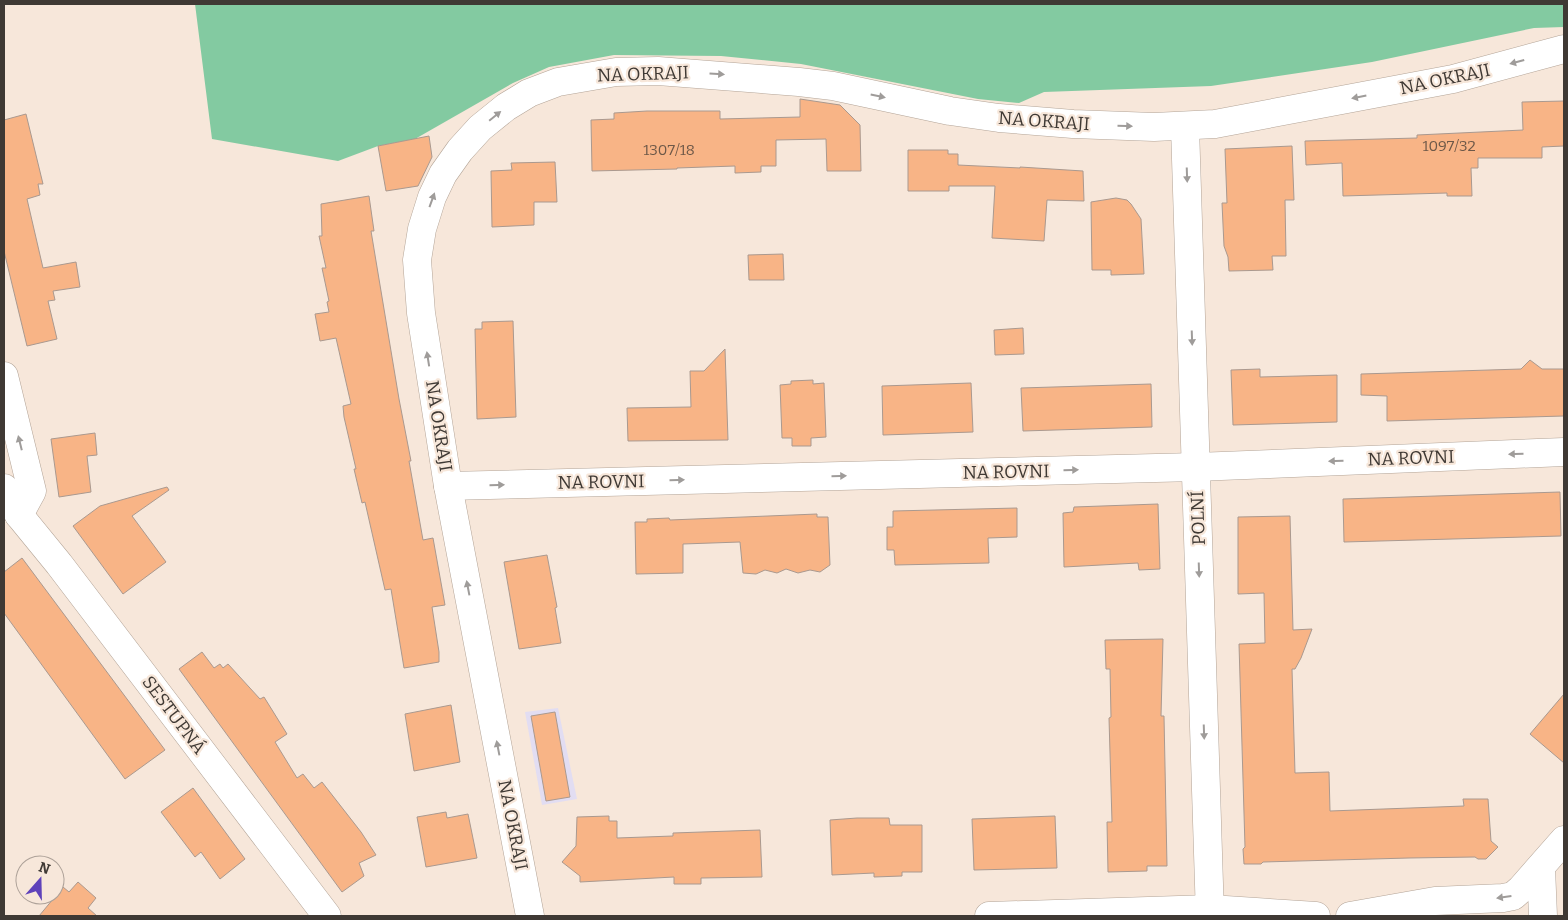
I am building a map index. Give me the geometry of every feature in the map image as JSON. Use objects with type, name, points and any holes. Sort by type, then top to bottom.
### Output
[{"type":"street","name":"NA OKRAJI","points":[[530,916],[448,486],[421,313],[417,260],[422,229],[432,197],[443,174],[460,150],[480,128],[506,107],[529,93],[558,82],[616,72],[658,70],[833,86],[950,111],[999,118],[1073,124],[1185,126],[1215,124],[1453,79],[1564,49]]},
{"type":"street","name":"POLNÍ","points":[[1185,126],[1210,912]]},
{"type":"street","points":[[4,376],[32,491],[11,513]]},
{"type":"street","name":"NA ROVNI","points":[[448,486],[1196,467],[1564,452]]},
{"type":"street","name":"SESTUPNÁ","points":[[4,488],[11,513],[60,564],[327,916]]},
{"type":"street","points":[[1351,916],[1435,901],[1513,896],[1521,890],[1564,840]]},
{"type":"street","points":[[1541,868],[1542,916]]},
{"type":"street","points":[[989,916],[1210,912],[1316,916]]},
{"type":"shaded area","points":[[558,708],[577,799],[542,805],[525,712]]},
{"type":"green space","points":[[195,4],[1564,4],[1564,27],[1534,28],[1372,62],[1211,86],[1044,92],[1019,103],[978,99],[801,64],[721,56],[614,55],[549,67],[513,83],[415,139],[378,146],[338,161],[212,139]]},
{"type":"building","points":[[800,99],[840,105],[860,125],[861,171],[827,171],[826,139],[776,140],[776,166],[761,166],[761,172],[735,173],[735,166],[592,171],[591,120],[614,119],[614,113],[647,111],[720,111],[720,119],[800,117]]},
{"type":"building","points":[[1564,101],[1564,146],[1542,147],[1542,158],[1478,158],[1478,168],[1471,168],[1472,196],[1447,196],[1447,193],[1343,196],[1342,163],[1306,165],[1305,141],[1417,138],[1417,135],[1523,130],[1522,102]]},
{"type":"building","points":[[26,114],[43,184],[38,184],[40,195],[27,199],[43,268],[76,262],[80,287],[53,291],[55,300],[48,301],[57,339],[27,346],[4,251],[4,120]]},
{"type":"building","points":[[429,136],[432,157],[418,186],[386,191],[378,146]]},
{"type":"building","points":[[1292,146],[1294,200],[1285,200],[1286,256],[1272,256],[1273,270],[1229,271],[1228,257],[1224,246],[1222,203],[1227,203],[1225,149]]},
{"type":"building","points":[[908,150],[948,150],[948,154],[958,154],[958,165],[1083,171],[1084,201],[1047,200],[1044,241],[992,238],[995,186],[949,186],[949,191],[908,191]]},
{"type":"building","points":[[555,162],[557,202],[534,202],[534,225],[492,227],[491,171],[512,170],[511,163]]},
{"type":"building","points":[[369,196],[374,231],[371,231],[423,540],[433,538],[445,605],[432,607],[439,662],[404,668],[391,589],[385,590],[365,502],[362,503],[354,469],[356,469],[343,406],[351,404],[336,338],[320,341],[315,314],[329,312],[327,302],[329,301],[322,268],[326,268],[319,236],[322,236],[321,204]]},
{"type":"building","points":[[1116,198],[1127,200],[1141,219],[1144,274],[1111,275],[1111,270],[1092,270],[1091,202]]},
{"type":"building","points":[[783,254],[784,280],[749,280],[748,255]]},
{"type":"building","points":[[513,321],[516,417],[477,419],[475,329],[482,329],[482,322]]},
{"type":"building","points":[[1023,328],[1024,354],[995,355],[994,330]]},
{"type":"building","points":[[725,349],[728,440],[628,441],[627,408],[691,407],[690,371],[704,371]]},
{"type":"building","points":[[1530,360],[1542,369],[1564,369],[1564,416],[1387,421],[1387,396],[1361,395],[1361,374],[1521,369]]},
{"type":"building","points":[[1260,369],[1260,377],[1337,375],[1337,422],[1233,425],[1231,370]]},
{"type":"building","points":[[813,380],[813,384],[824,383],[826,437],[811,438],[811,446],[792,446],[792,438],[782,438],[780,385],[791,384],[791,381]]},
{"type":"building","points":[[971,383],[973,432],[883,435],[882,386]]},
{"type":"building","points":[[1151,384],[1152,427],[1023,431],[1021,388]]},
{"type":"building","points":[[95,433],[97,455],[87,456],[91,492],[59,497],[51,439]]},
{"type":"building","points":[[167,487],[169,490],[132,516],[166,562],[123,594],[73,526],[100,506]]},
{"type":"building","points":[[1560,492],[1561,536],[1344,542],[1343,499]]},
{"type":"building","points":[[1158,504],[1160,569],[1139,570],[1138,563],[1064,567],[1063,513],[1073,512],[1074,507]]},
{"type":"building","points":[[1017,508],[1017,537],[988,538],[989,563],[895,565],[894,550],[887,550],[887,527],[893,527],[893,511]]},
{"type":"building","points":[[817,514],[817,517],[828,517],[830,565],[820,572],[810,570],[798,573],[786,569],[777,573],[765,570],[756,574],[743,573],[740,542],[683,544],[683,573],[636,574],[635,522],[647,522],[647,519],[669,518],[670,520]]},
{"type":"building","points":[[1290,516],[1293,630],[1312,629],[1301,658],[1295,669],[1292,669],[1295,773],[1329,772],[1330,811],[1464,806],[1463,799],[1488,799],[1491,841],[1498,847],[1486,859],[1475,857],[1409,858],[1244,864],[1239,644],[1265,643],[1264,593],[1238,594],[1238,517]]},
{"type":"building","points":[[547,555],[557,607],[555,608],[561,643],[519,649],[504,562]]},
{"type":"building","points":[[22,558],[165,750],[125,779],[4,613],[4,572]]},
{"type":"building","points":[[1163,639],[1161,716],[1164,716],[1167,866],[1147,866],[1147,871],[1108,872],[1107,822],[1112,822],[1109,718],[1111,717],[1110,669],[1106,669],[1105,640]]},
{"type":"building","points":[[202,652],[214,668],[220,664],[223,668],[228,664],[260,699],[264,697],[287,734],[275,742],[297,778],[303,774],[314,788],[322,782],[361,832],[376,855],[359,863],[364,876],[342,892],[179,669]]},
{"type":"building","points":[[1564,694],[1564,763],[1530,734]]},
{"type":"building","points":[[451,705],[460,762],[414,771],[405,714]]},
{"type":"building","points":[[555,712],[570,797],[546,801],[531,716]]},
{"type":"building","points":[[193,788],[245,859],[220,879],[201,852],[195,857],[161,812]]},
{"type":"building","points":[[446,812],[447,818],[468,814],[477,858],[426,867],[417,817]]},
{"type":"building","points":[[609,816],[609,821],[617,821],[617,838],[673,836],[673,833],[760,830],[762,877],[701,878],[701,884],[674,884],[674,877],[580,882],[580,876],[562,862],[576,846],[577,817]]},
{"type":"building","points":[[1055,816],[1057,868],[974,870],[972,819]]},
{"type":"building","points":[[889,818],[890,825],[922,825],[922,872],[902,872],[902,876],[874,877],[874,873],[832,875],[830,820]]},
{"type":"building","points":[[78,882],[96,898],[88,908],[97,916],[39,916],[48,905],[65,905],[65,889],[69,892]]}]
